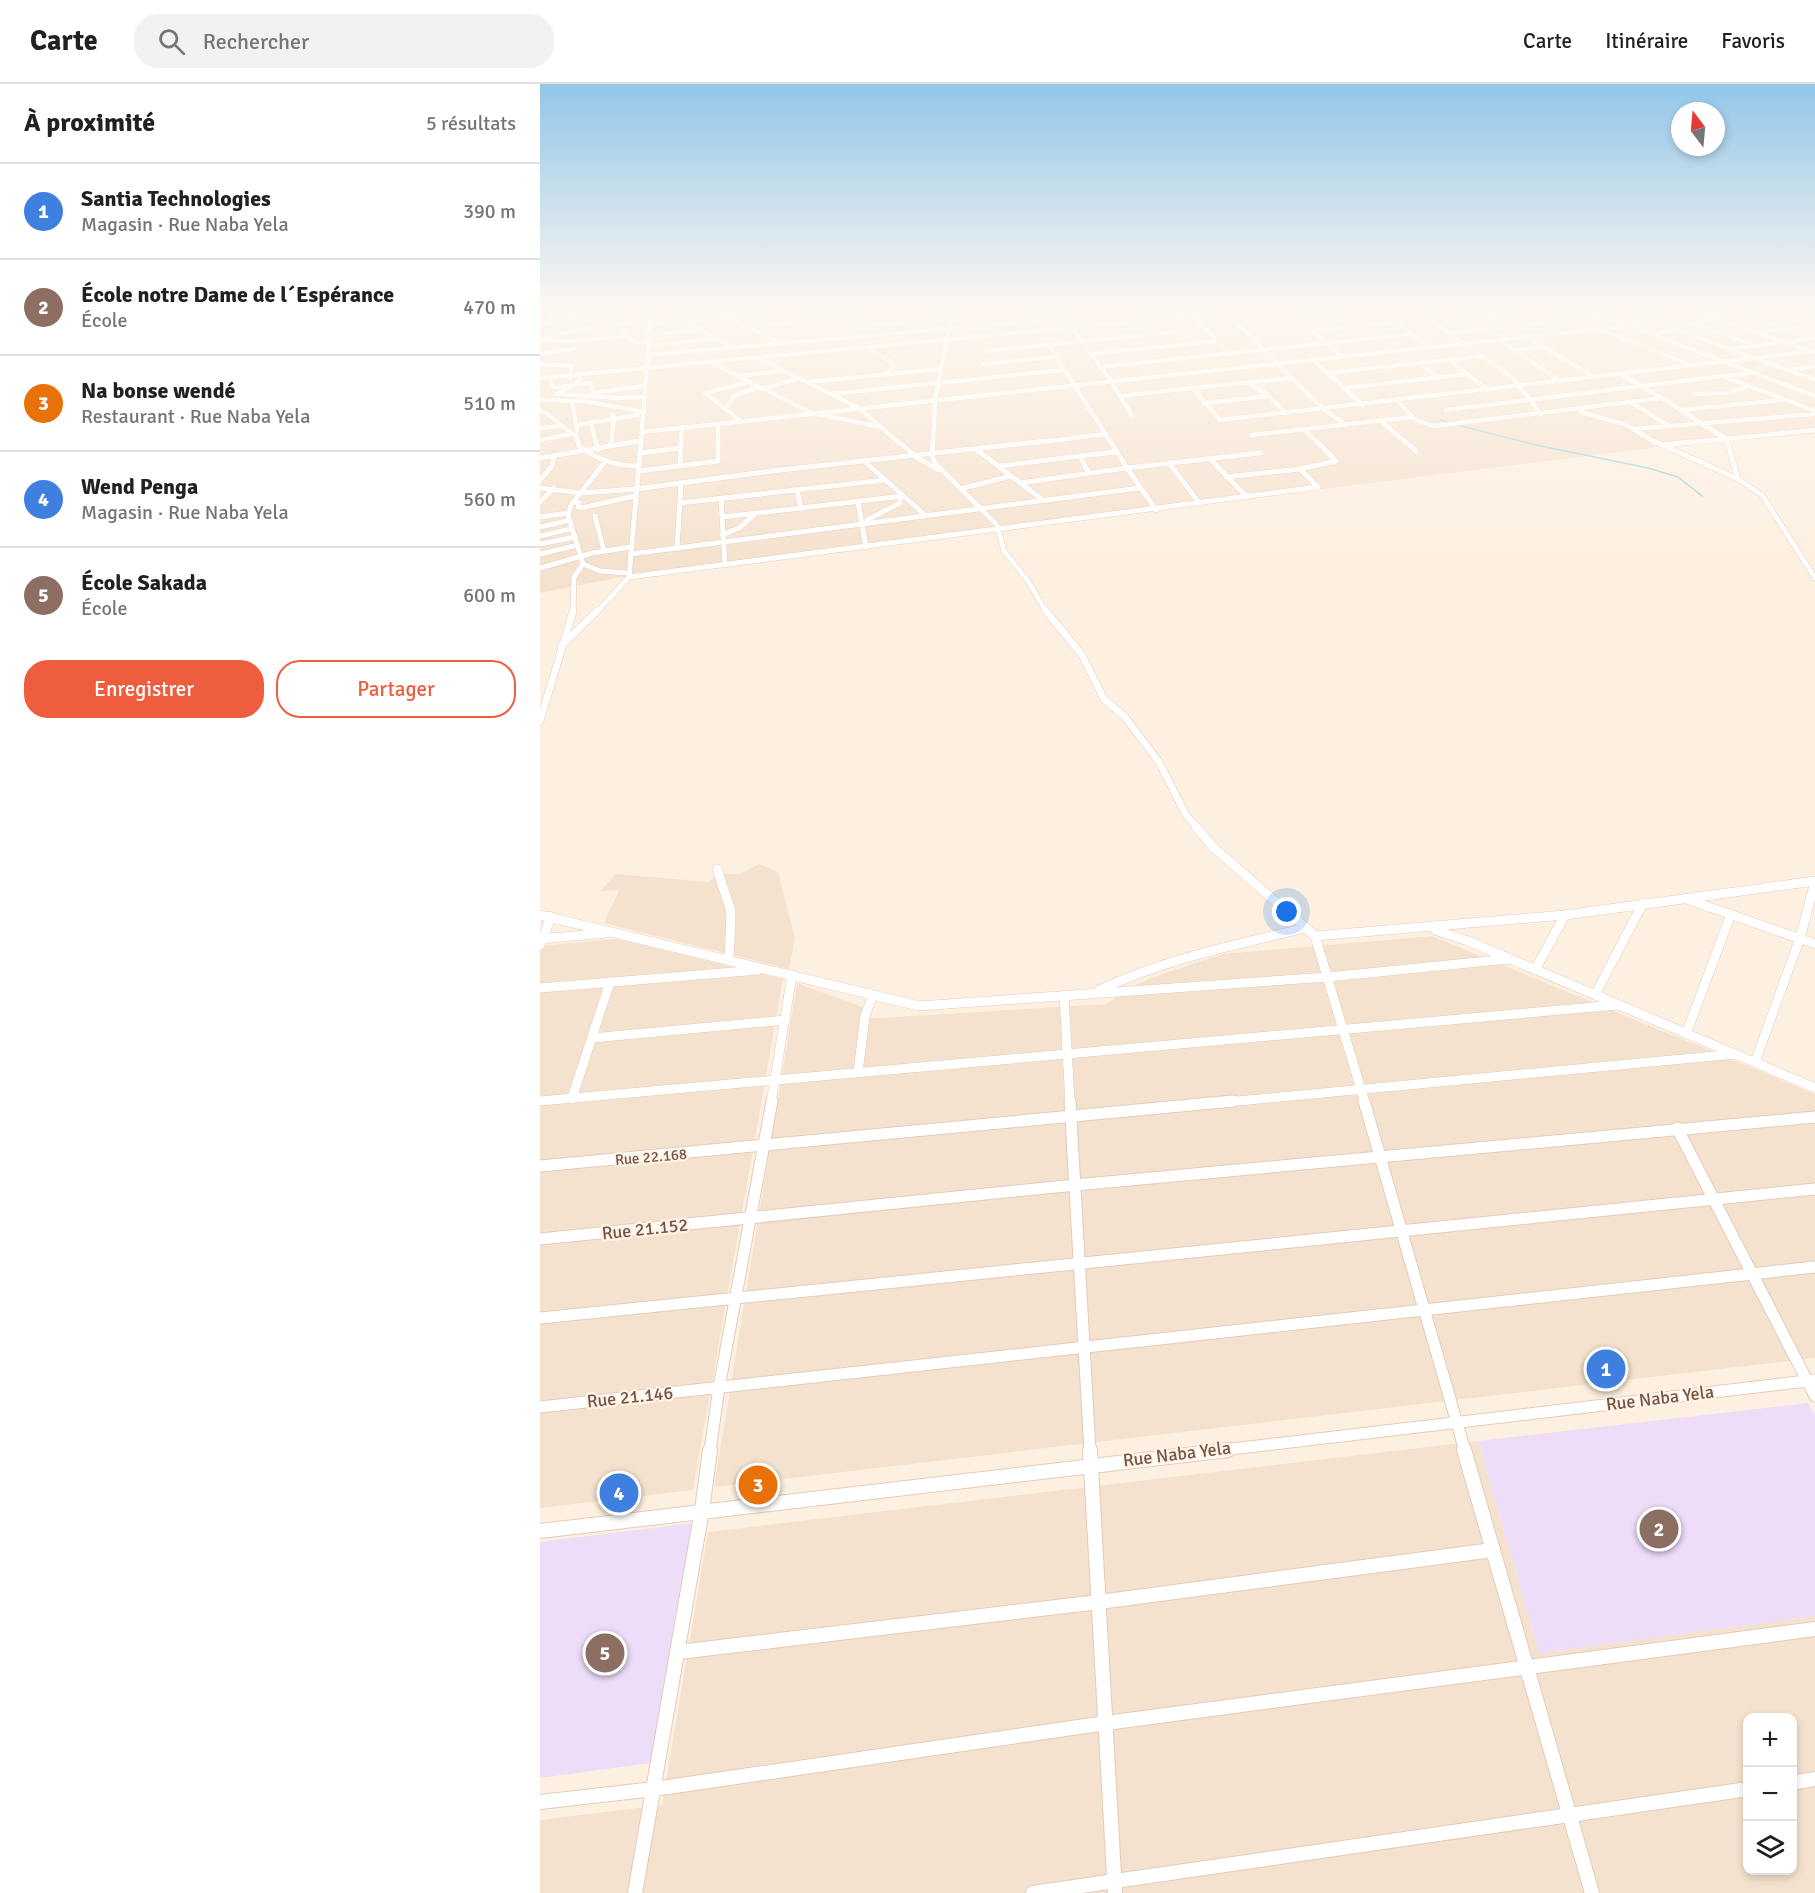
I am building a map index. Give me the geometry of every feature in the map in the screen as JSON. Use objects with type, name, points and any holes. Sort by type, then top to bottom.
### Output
[{"type":"street","points":[[552,414],[550,401],[559,392]]},
{"type":"street","points":[[556,394],[615,392]]},
{"type":"street","points":[[561,646],[619,590],[629,575],[645,392]]},
{"type":"street","points":[[707,392],[705,393],[741,421]]},
{"type":"street","points":[[724,409],[735,395],[745,392]]},
{"type":"street","points":[[770,392],[812,413],[882,428]]},
{"type":"street","points":[[828,392],[859,408],[916,457],[940,470],[983,508],[998,525],[1004,551],[1028,581],[1048,614],[1082,655],[1104,699],[1125,717],[1159,762],[1186,814],[1213,847],[1310,932],[1328,977],[1344,1031],[1592,1893]]},
{"type":"street","points":[[831,394],[846,392]]},
{"type":"street","points":[[936,392],[932,455],[940,470]]},
{"type":"street","points":[[642,432],[1010,392]]},
{"type":"street","points":[[1078,392],[1156,510]]},
{"type":"street","points":[[1119,392],[1132,416]]},
{"type":"street","points":[[1121,396],[1153,392]]},
{"type":"street","points":[[1196,392],[1220,420],[1468,392]]},
{"type":"street","points":[[1264,392],[1286,413]]},
{"type":"street","points":[[1306,392],[1323,409],[1346,424]]},
{"type":"street","points":[[1349,392],[1363,405]]},
{"type":"street","points":[[1525,392],[1541,414]]},
{"type":"street","points":[[1446,410],[1593,392]]},
{"type":"street","points":[[1652,392],[1726,439],[1738,479]]},
{"type":"street","points":[[1694,394],[1729,392]]},
{"type":"street","points":[[1764,392],[1815,413]]},
{"type":"street","points":[[591,394],[624,399],[645,397]]},
{"type":"street","points":[[1581,394],[1660,445],[1738,479],[1762,495],[1815,578]]},
{"type":"street","points":[[1694,394],[1713,406]]},
{"type":"street","points":[[1204,403],[1269,396]]},
{"type":"street","points":[[1431,397],[1466,424]]},
{"type":"street","points":[[1396,400],[1412,417],[1430,426],[1466,424],[1662,398]]},
{"type":"street","points":[[540,400],[609,405],[644,413]]},
{"type":"street","points":[[1682,410],[1783,400]]},
{"type":"street","points":[[572,401],[577,425],[574,435]]},
{"type":"street","points":[[1630,402],[1669,426]]},
{"type":"street","points":[[591,403],[597,446],[602,460]]},
{"type":"street","points":[[609,405],[614,419],[611,444]]},
{"type":"street","points":[[540,410],[558,418],[561,426],[574,435],[583,449],[617,466],[639,469],[702,464],[720,460],[718,424]]},
{"type":"street","points":[[1572,411],[1627,424]]},
{"type":"street","points":[[577,425],[644,413]]},
{"type":"street","points":[[1634,429],[1815,413]]},
{"type":"street","points":[[1252,435],[1412,417]]},
{"type":"street","points":[[540,427],[558,418]]},
{"type":"street","points":[[1380,420],[1416,451]]},
{"type":"street","points":[[1739,420],[1746,425]]},
{"type":"street","points":[[540,427],[561,426]]},
{"type":"street","points":[[680,466],[682,428]]},
{"type":"street","points":[[1226,477],[1332,463],[1336,459],[1304,429]]},
{"type":"street","points":[[1753,430],[1761,435]]},
{"type":"street","points":[[1660,445],[1815,430]]},
{"type":"street","points":[[540,488],[580,493],[636,489],[681,483],[708,474],[916,457],[1106,434]]},
{"type":"street","points":[[540,440],[574,435]]},
{"type":"street","points":[[552,466],[540,465],[542,458],[597,446],[640,441]]},
{"type":"street","points":[[640,453],[681,448]]},
{"type":"street","points":[[977,450],[1043,500]]},
{"type":"street","points":[[1000,466],[1116,452]]},
{"type":"street","points":[[1020,483],[1088,472],[1260,453]]},
{"type":"street","points":[[540,480],[552,466],[554,456]]},
{"type":"street","points":[[1080,456],[1088,472]]},
{"type":"street","points":[[1210,459],[1247,497]]},
{"type":"street","points":[[540,721],[574,608],[574,577],[583,564],[578,545],[567,521],[568,513],[602,460]]},
{"type":"street","points":[[865,462],[925,515]]},
{"type":"street","points":[[1169,463],[1200,504]]},
{"type":"street","points":[[702,464],[708,474]]},
{"type":"street","points":[[812,467],[818,488]]},
{"type":"street","points":[[583,564],[600,571],[629,575],[726,565],[1318,487],[1300,469]]},
{"type":"street","points":[[960,489],[1011,476]]},
{"type":"street","points":[[680,503],[886,480]]},
{"type":"street","points":[[677,548],[681,483]]},
{"type":"street","points":[[540,502],[554,488]]},
{"type":"street","points":[[540,568],[604,551],[677,548],[722,539],[1140,488]]},
{"type":"street","points":[[797,490],[801,508]]},
{"type":"street","points":[[569,491],[573,503]]},
{"type":"street","points":[[573,503],[579,503],[578,507],[581,508],[635,496]]},
{"type":"street","points":[[722,517],[901,496]]},
{"type":"street","points":[[861,523],[894,508],[900,502],[901,496]]},
{"type":"street","points":[[721,498],[722,539],[726,565]]},
{"type":"street","points":[[858,502],[866,547]]},
{"type":"street","points":[[540,509],[550,515]]},
{"type":"street","points":[[540,517],[568,513]]},
{"type":"street","points":[[722,539],[756,514]]},
{"type":"street","points":[[595,516],[604,551]]},
{"type":"street","points":[[540,527],[567,521]]},
{"type":"street","points":[[540,536],[570,529]]},
{"type":"street","points":[[540,544],[575,537]]},
{"type":"street","points":[[540,554],[578,545]]},
{"type":"street","points":[[1802,559],[1815,565]]},
{"type":"street","points":[[717,869],[731,911],[729,960]]},
{"type":"street","points":[[1095,992],[1133,972],[1208,949],[1310,932],[1425,928],[1565,915],[1815,881],[1800,938],[1755,1062]]},
{"type":"street","points":[[1686,899],[1815,944]]},
{"type":"street","points":[[1595,995],[1643,903]]},
{"type":"street","points":[[540,910],[552,917]]},
{"type":"street","points":[[1686,1034],[1731,914]]},
{"type":"street","points":[[540,915],[619,932],[919,1006],[1328,977],[1508,959]]},
{"type":"street","points":[[1535,970],[1565,915]]},
{"type":"street","points":[[541,941],[552,917]]},
{"type":"street","points":[[1425,928],[1444,932],[1815,1088]]},
{"type":"street","points":[[541,941],[619,932]]},
{"type":"street","points":[[540,988],[767,969]]},
{"type":"street","points":[[635,1893],[702,1510],[719,1387],[776,1080],[792,975]]},
{"type":"street","points":[[572,1098],[610,982]]},
{"type":"street","points":[[858,1072],[865,1016],[873,996]]},
{"type":"street","points":[[1064,996],[1115,1887]]},
{"type":"street","points":[[540,1101],[1617,1005]]},
{"type":"street","points":[[592,1038],[786,1020]]},
{"type":"street","name":"Rue 22.168","points":[[540,1166],[1361,1091],[1736,1054]]},
{"type":"street","name":"Rue 21.152","points":[[540,1239],[1075,1185],[1815,1117]]},
{"type":"street","points":[[1677,1128],[1752,1275],[1811,1381],[1815,1396]]},
{"type":"street","points":[[540,1318],[1815,1189]]},
{"type":"street","name":"Rue 21.146","points":[[540,1407],[1815,1267]]},
{"type":"street","name":"Rue Naba Yela","points":[[540,1531],[1091,1464],[1811,1381]]},
{"type":"street","points":[[678,1652],[1099,1602],[1493,1550]]},
{"type":"street","points":[[540,1803],[654,1789],[1106,1723],[1815,1629]]},
{"type":"street","points":[[1797,1782],[1815,1779]]},
{"type":"street","points":[[1033,1893],[1115,1887],[1743,1790]]},
{"type":"shaded area","points":[[540,392],[1815,392],[1815,434],[1665,446],[627,576],[540,593]]},
{"type":"shaded area","points":[[759,864],[778,872],[795,938],[789,969],[604,923],[619,890],[600,891],[616,874],[709,882],[717,874],[740,874]]},
{"type":"shaded area","points":[[1432,936],[1815,1094],[1815,1358],[714,1487],[797,983],[862,1007],[863,1019],[1106,1004],[1140,983],[1223,954]]},
{"type":"shaded area","points":[[616,939],[783,979],[693,1490],[540,1508],[540,946]]},
{"type":"shaded area","points":[[1808,1403],[1815,1416],[1815,1616],[1539,1653],[1478,1441]]},
{"type":"shaded area","points":[[1478,1441],[1539,1653],[1815,1616],[1815,1893],[540,1893],[540,1820],[662,1805],[708,1532]]},
{"type":"shaded area","points":[[693,1523],[650,1763],[540,1778],[540,1542]]},
{"type":"waterway","points":[[1441,420],[1451,423]]},
{"type":"waterway","points":[[1457,425],[1536,445],[1648,468],[1678,477],[1702,496]]},
{"type":"place","name":"Santia Technologies","points":[[1606,1369]]},
{"type":"place","name":"Na bonse wendé","points":[[758,1485]]},
{"type":"place","name":"Wend Penga","points":[[619,1493]]},
{"type":"place","name":"École notre Dame de l´Espérance","points":[[1659,1529]]},
{"type":"place","name":"École Sakada","points":[[605,1653]]}]
